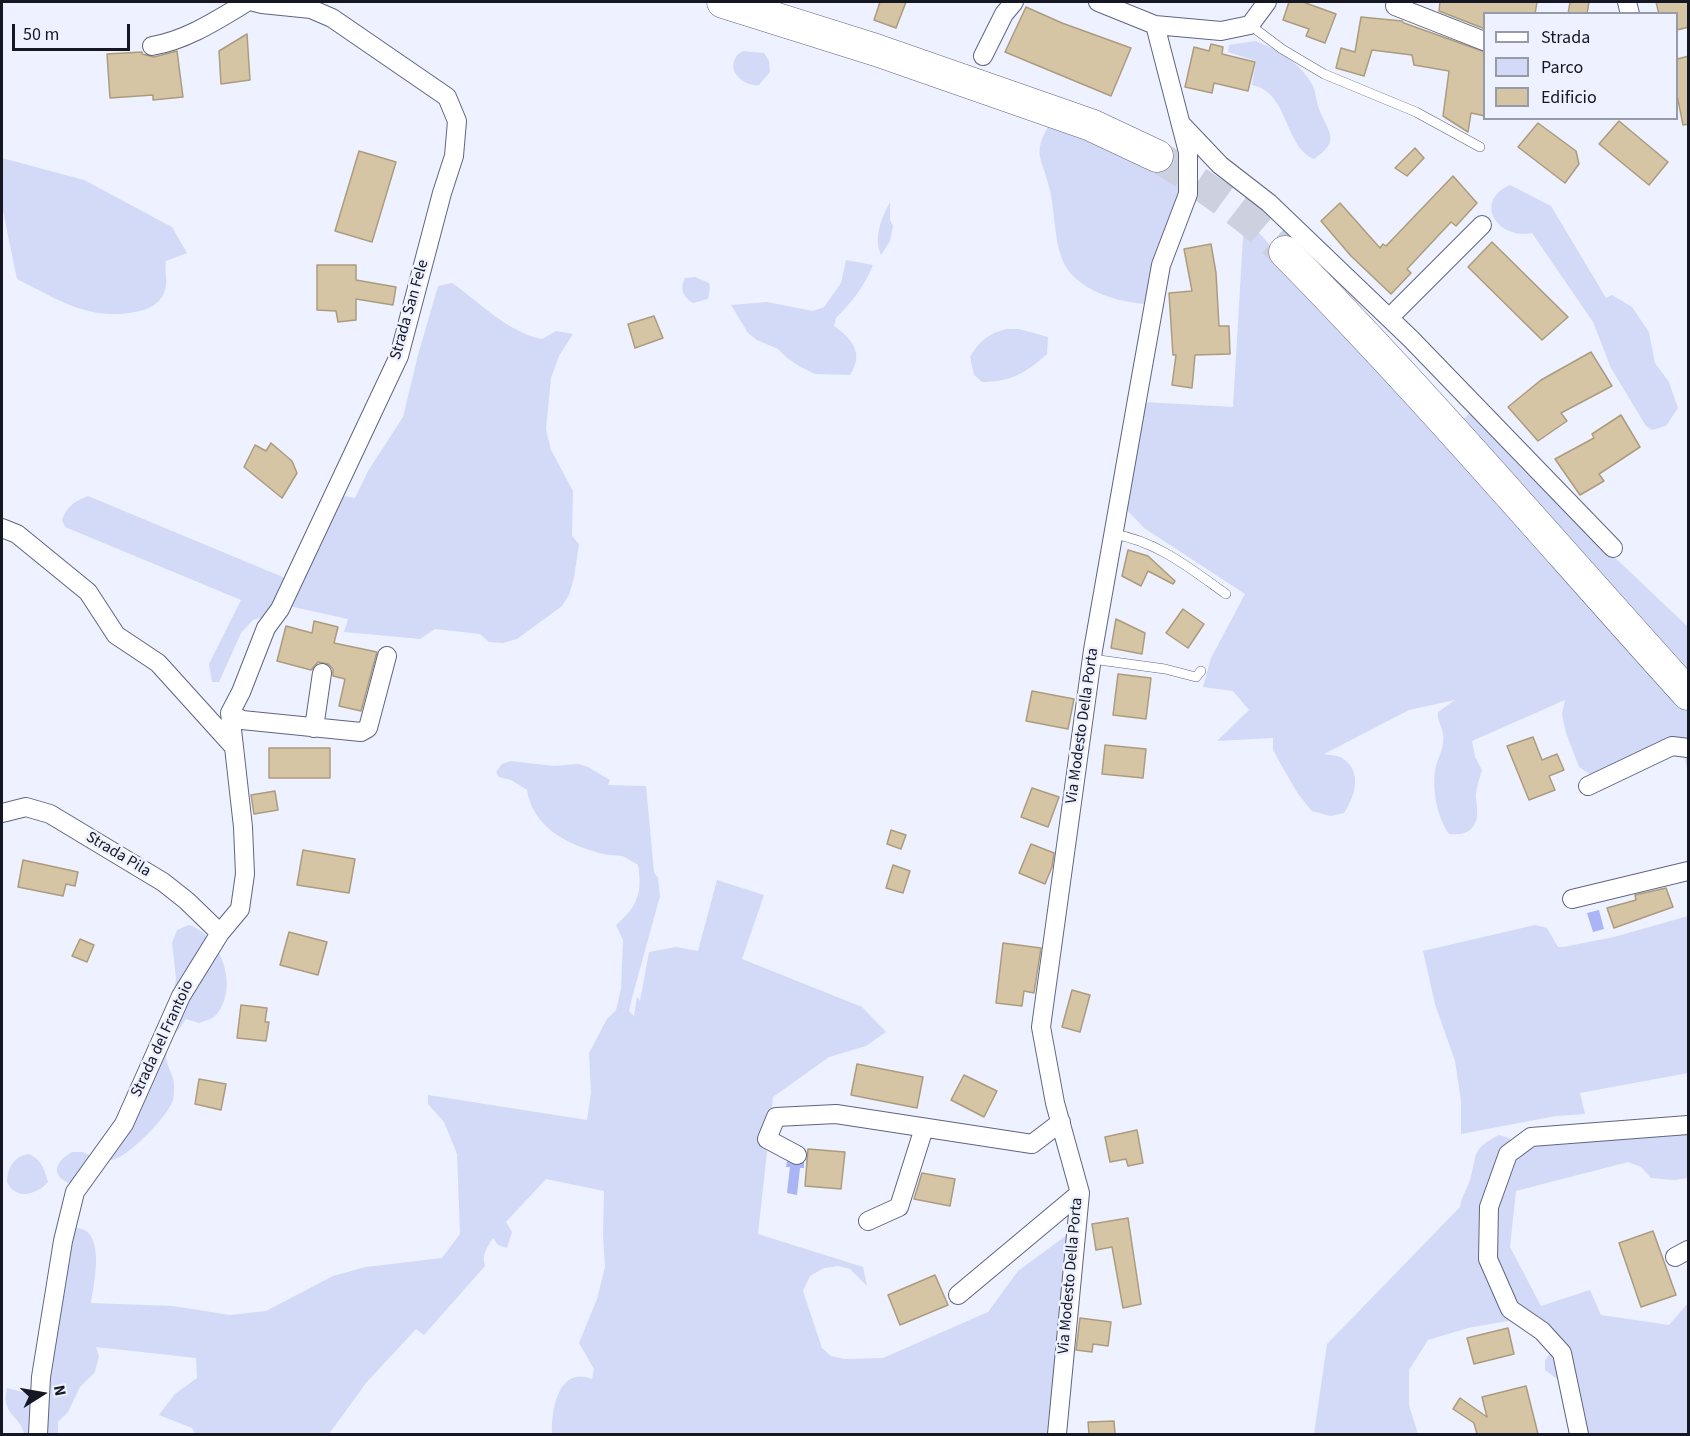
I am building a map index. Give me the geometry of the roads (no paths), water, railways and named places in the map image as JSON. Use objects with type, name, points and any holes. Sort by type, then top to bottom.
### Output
[{"type":"highway","points":[[723,2],[1001,93],[1091,125],[1157,156]]},
{"type":"highway","points":[[1285,252],[1473,454],[1689,694]]},
{"type":"street","points":[[152,46],[172,42],[247,2]]},
{"type":"street","name":"Strada San Fele","points":[[230,713],[241,692],[266,628],[280,609],[399,356],[454,156],[457,121],[447,97],[332,18],[311,9],[255,2]]},
{"type":"street","points":[[983,56],[1004,14],[1014,2]]},
{"type":"street","points":[[1098,2],[1155,25],[1221,32],[1250,25],[1267,2]]},
{"type":"street","points":[[1396,2],[1395,6],[1483,40]]},
{"type":"street","name":"Via Modesto Della Porta","points":[[1057,1434],[1080,1193],[1061,1122],[1041,1028],[1092,659],[1113,534],[1161,264],[1188,194],[1188,152],[1155,25]]},
{"type":"street","points":[[1181,124],[1220,165],[1269,203],[1389,318],[1613,548]]},
{"type":"street","points":[[1389,318],[1482,225]]},
{"type":"street","points":[[2,528],[17,534],[88,592],[116,635],[158,663],[234,747]]},
{"type":"street","points":[[230,713],[242,720],[361,732],[368,728],[387,656]]},
{"type":"street","points":[[314,728],[322,673]]},
{"type":"street","points":[[230,713],[234,747]]},
{"type":"street","points":[[1588,786],[1672,746],[1689,748]]},
{"type":"street","name":"Strada del Frantoio","points":[[38,1434],[41,1377],[63,1241],[75,1192],[124,1124],[181,996],[220,933],[240,909],[245,885],[243,827],[234,747]]},
{"type":"street","name":"Strada Pila","points":[[2,813],[26,807],[50,814],[163,882],[187,901],[220,933]]},
{"type":"street","points":[[1572,899],[1689,871]]},
{"type":"street","points":[[797,1155],[767,1140],[776,1117],[836,1114],[1032,1144],[1061,1122]]},
{"type":"street","points":[[1579,1434],[1562,1353],[1542,1331],[1510,1309],[1488,1259],[1489,1207],[1508,1154],[1531,1137],[1689,1125]]},
{"type":"street","points":[[868,1221],[900,1207],[924,1128]]},
{"type":"street","points":[[958,1295],[1080,1193]]},
{"type":"lane","points":[[1250,25],[1282,49],[1324,74],[1416,112],[1480,147]]},
{"type":"lane","points":[[1113,534],[1132,537],[1150,544],[1226,594]]},
{"type":"lane","points":[[1092,659],[1165,669],[1196,677],[1201,671]]},
{"type":"water","points":[[1599,910],[1604,929],[1593,932],[1587,913]]},
{"type":"water","points":[[787,1161],[804,1162],[804,1168],[800,1168],[797,1195],[787,1193],[790,1167],[786,1167]]},
{"type":"tunnel","points":[[1157,156],[1224,201],[1285,252]]}]
